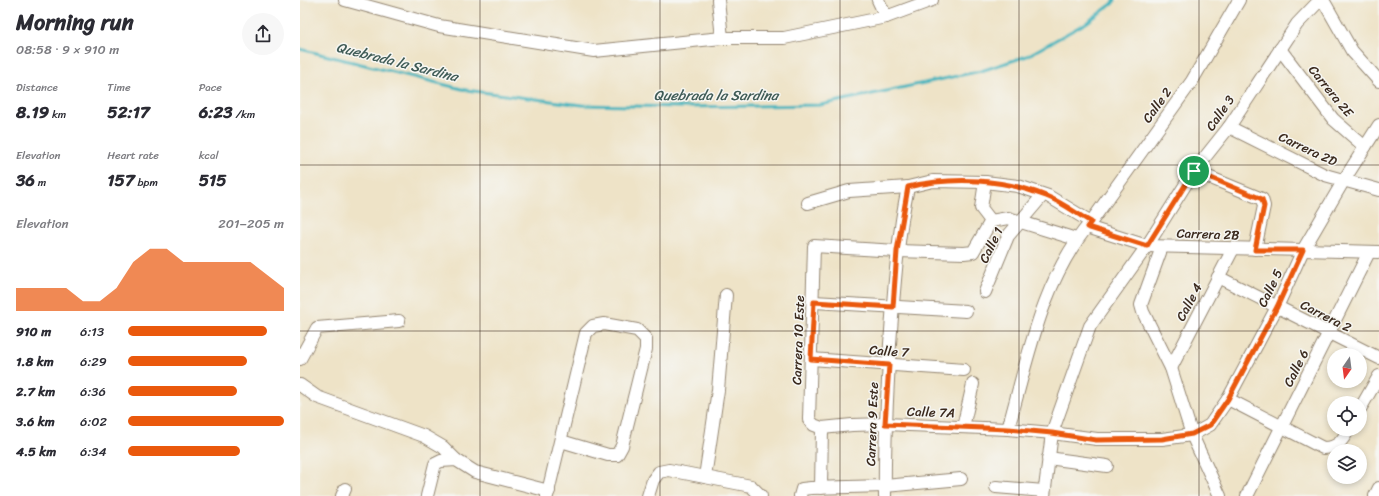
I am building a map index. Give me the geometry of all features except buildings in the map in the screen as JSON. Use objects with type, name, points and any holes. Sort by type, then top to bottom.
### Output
[{"type":"street","points":[[345,0],[439,26],[594,51],[722,38],[784,38],[886,17],[932,0]]},
{"type":"street","points":[[718,0],[722,38]]},
{"type":"street","points":[[878,0],[886,17]]},
{"type":"street","name":"Calle 2","points":[[1008,429],[1038,321],[1051,288],[1076,239],[1089,224],[1192,81],[1239,0]]},
{"type":"street","points":[[1322,0],[1352,51],[1379,81]]},
{"type":"street","name":"Calle 3","points":[[1044,494],[1052,433],[1090,326],[1147,246],[1194,171],[1229,127],[1297,24],[1322,0]]},
{"type":"street","name":"Carrera 2E","points":[[1280,49],[1334,119],[1365,147]]},
{"type":"street","name":"Calle 5","points":[[1052,433],[1096,440],[1162,439],[1192,434],[1210,425],[1228,399],[1277,307],[1303,250],[1344,180],[1379,125]]},
{"type":"street","name":"Carrera 2D","points":[[1229,127],[1325,175],[1379,190]]},
{"type":"street","points":[[1194,171],[1262,199],[1264,202],[1255,250]]},
{"type":"street","name":"Carrera 2B","points":[[808,203],[849,191],[908,187],[933,181],[985,182],[1018,186],[1043,195],[1089,224],[1147,246],[1374,252]]},
{"type":"street","points":[[985,182],[981,208],[991,221]]},
{"type":"street","name":"Carrera 9 Este","points":[[885,491],[885,424],[897,251],[908,187]]},
{"type":"street","name":"Calle 1","points":[[985,292],[1008,236],[1043,195]]},
{"type":"street","points":[[897,251],[973,252],[991,221],[1008,218],[1076,239]]},
{"type":"street","name":"Carrera 10 Este","points":[[822,428],[814,425],[809,420],[814,302],[814,246],[897,251]]},
{"type":"street","points":[[1162,247],[1141,304],[1143,312],[1171,368],[1192,434],[1220,496]]},
{"type":"street","name":"Calle 4","points":[[1171,368],[1233,249]]},
{"type":"street","name":"Calle 6","points":[[1247,496],[1329,333],[1374,252]]},
{"type":"street","name":"Carrera 2","points":[[1218,277],[1379,358]]},
{"type":"street","points":[[705,477],[718,390],[726,295]]},
{"type":"street","points":[[814,302],[966,311]]},
{"type":"street","points":[[300,359],[317,328],[399,321]]},
{"type":"street","points":[[300,385],[317,397],[424,436],[443,447],[456,460],[475,472],[548,493],[586,333],[593,326],[604,324],[637,330],[646,339],[646,349],[622,446],[616,455],[608,455],[561,441]]},
{"type":"street","name":"Calle 7","points":[[811,359],[964,370]]},
{"type":"street","points":[[1367,397],[1379,376]]},
{"type":"street","points":[[965,427],[972,384]]},
{"type":"street","points":[[1228,399],[1323,448],[1332,448],[1340,444],[1345,436]]},
{"type":"street","name":"Calle 7A","points":[[822,428],[852,424],[885,424],[1008,429],[1052,433]]},
{"type":"street","points":[[821,488],[822,428]]},
{"type":"street","points":[[1048,458],[1107,466]]},
{"type":"street","points":[[426,496],[435,464],[440,461],[456,460]]},
{"type":"street","points":[[648,496],[653,480],[659,472],[669,470],[751,486],[760,496]]},
{"type":"street","points":[[800,496],[802,489],[821,488],[885,491],[961,479]]},
{"type":"street","points":[[996,487],[1044,494]]},
{"type":"street","points":[[1375,496],[1379,488]]},
{"type":"waterway","name":"Quebrada la Sardina","points":[[300,49],[466,90],[582,105],[683,107],[820,105],[981,71],[1027,56],[1086,23],[1112,4],[1115,0]]},
{"type":"route","points":[[1194,171],[1262,199],[1264,206],[1255,250],[1303,250],[1277,307],[1228,399],[1210,425],[1192,434],[1162,439],[1096,440],[1052,433],[1008,429],[885,424],[889,365],[811,359],[814,302],[893,307],[897,251],[908,187],[933,181],[985,182],[1018,186],[1048,196],[1091,222],[1087,227],[1147,246],[1194,171]]}]
